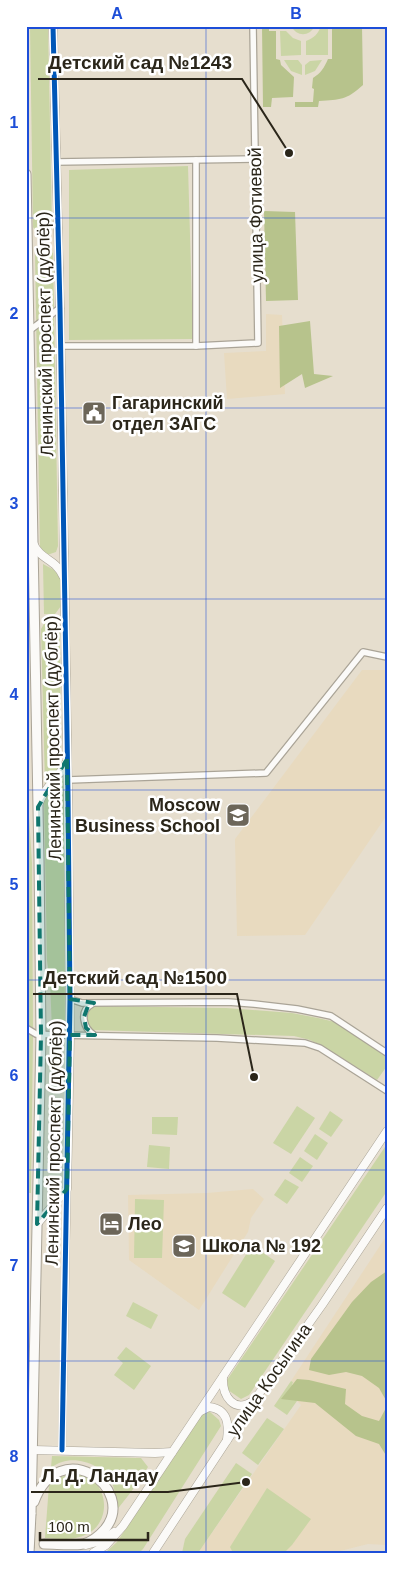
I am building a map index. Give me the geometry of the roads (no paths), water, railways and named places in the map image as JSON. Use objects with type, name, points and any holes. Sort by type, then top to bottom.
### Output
[{"type":"main road","points":[[26,174],[41,1035],[30,1553]]},
{"type":"main road","points":[[31,1514],[32,1506],[42,1485],[47,1479],[62,1471],[80,1470],[95,1476],[109,1493],[112,1515],[110,1523],[101,1534],[90,1542],[76,1545],[44,1544]]},
{"type":"street","name":"Ленинский проспект (дублёр)","points":[[53,26],[60,308],[70,999],[62,1450]]},
{"type":"street","name":"улица Фотиевой","points":[[196,346],[258,343],[253,26]]},
{"type":"street","points":[[56,162],[255,159]]},
{"type":"street","points":[[60,346],[196,346],[196,160]]},
{"type":"street","points":[[30,330],[60,308]]},
{"type":"street","points":[[33,543],[38,552],[58,567],[64,578]]},
{"type":"street","points":[[68,780],[266,772],[363,652],[387,657]]},
{"type":"street","points":[[38,807],[42,794],[63,769],[67,759]]},
{"type":"street","points":[[70,999],[77,1002],[94,1003],[228,1002],[298,1009],[331,1016],[387,1053]]},
{"type":"street","points":[[94,1003],[87,1008],[84,1017],[86,1028],[95,1035]]},
{"type":"street","points":[[26,1028],[41,1035],[217,1038],[305,1043],[320,1048],[387,1091]]},
{"type":"street","points":[[377,1085],[387,1084]]},
{"type":"street","points":[[93,1553],[112,1540],[136,1506],[387,1131]]},
{"type":"street","points":[[37,1224],[67,1189]]},
{"type":"street","name":"улица Косыгина","points":[[157,1551],[226,1442],[387,1208]]},
{"type":"street","points":[[224,1375],[223,1384],[225,1392],[232,1402],[237,1405],[244,1405],[256,1398]]},
{"type":"street","points":[[197,1414],[210,1407],[221,1410],[228,1422],[226,1442]]},
{"type":"street","points":[[33,1450],[155,1454],[172,1452]]},
{"type":"street","points":[[76,1545],[101,1541],[120,1525],[136,1506]]},
{"type":"tunnel","points":[[26,1544],[44,1544]]},
{"type":"place","name":"Детский сад №1243","points":[[289,153]]},
{"type":"place","name":"Гагаринский отдел ЗАГС","points":[[94,413]]},
{"type":"place","name":"Moscow Business School","points":[[238,815]]},
{"type":"place","name":"Детский сад №1500","points":[[254,1077]]},
{"type":"place","name":"Лео","points":[[111,1224]]},
{"type":"place","name":"Школа № 192","points":[[184,1246]]},
{"type":"place","name":"Л. Д. Ландау","points":[[246,1482]]}]
